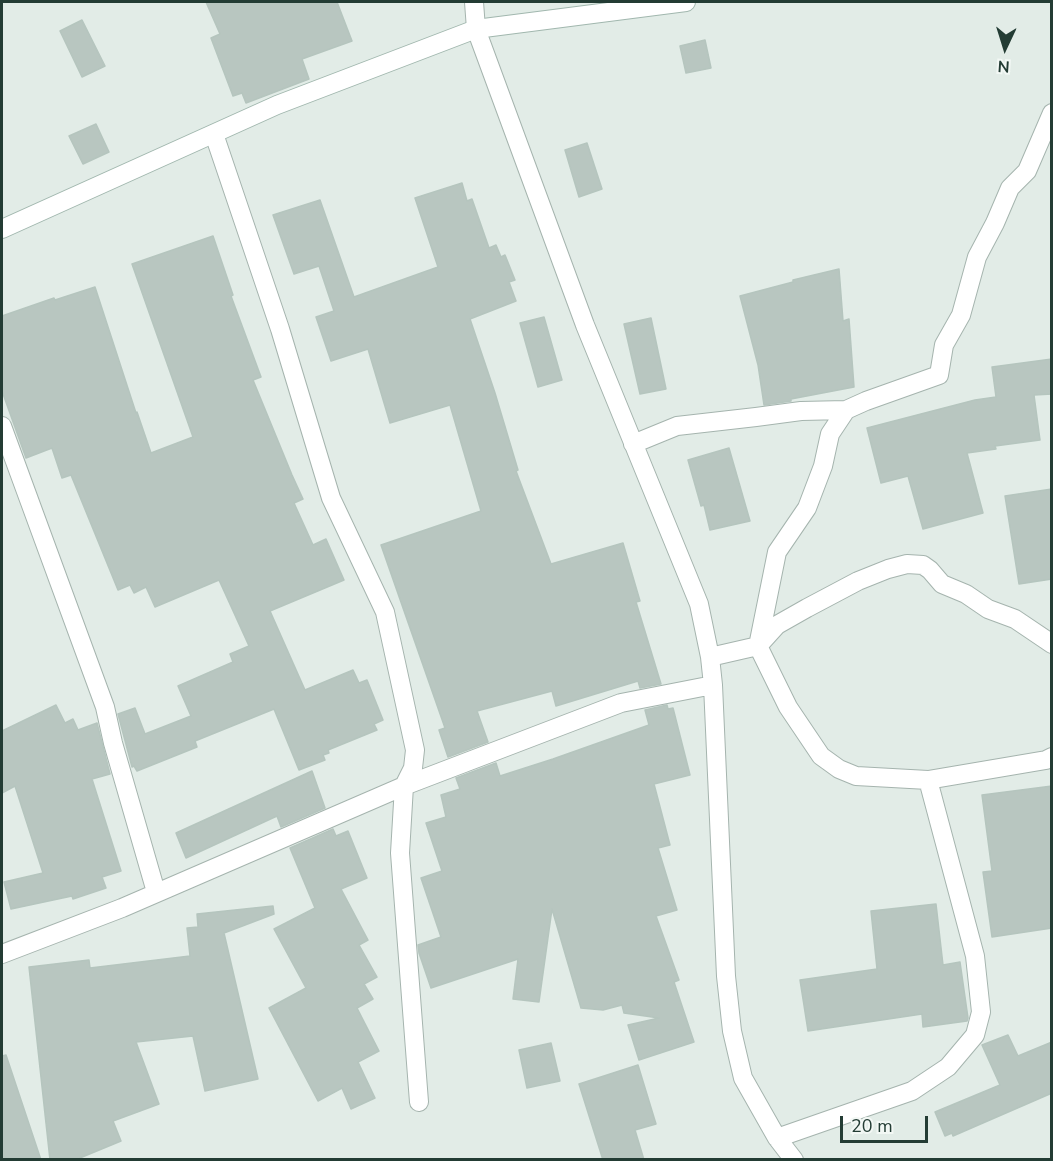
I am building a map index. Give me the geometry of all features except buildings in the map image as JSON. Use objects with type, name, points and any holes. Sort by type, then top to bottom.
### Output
[{"type":"street","points":[[474,2],[476,29],[585,325],[699,604],[710,657],[713,685],[726,976],[732,1031],[743,1078],[777,1138],[794,1160]]},
{"type":"street","points":[[2,230],[277,105],[476,29],[686,2]]},
{"type":"street","points":[[633,444],[677,426],[801,411],[846,410],[939,375],[944,345],[961,315],[977,257],[1010,188],[1027,171],[1052,113]]},
{"type":"street","points":[[214,134],[280,328],[331,498],[385,612],[416,750],[413,768],[404,786],[400,853],[419,1102]]},
{"type":"street","points":[[846,410],[830,434],[823,466],[807,508],[777,552],[758,646],[788,707],[821,756],[839,769],[856,776],[928,780],[1046,760],[1052,757]]},
{"type":"street","points":[[2,426],[105,707],[156,892]]},
{"type":"street","points":[[710,657],[758,646],[777,626],[807,609],[858,581],[907,564],[922,565],[930,570],[942,584],[966,594],[988,609],[1015,619],[1052,644]]},
{"type":"street","points":[[2,954],[122,908],[404,786],[621,703],[713,685]]},
{"type":"street","points":[[777,1138],[912,1091],[948,1067],[975,1035],[981,1012],[975,956],[928,780]]}]
